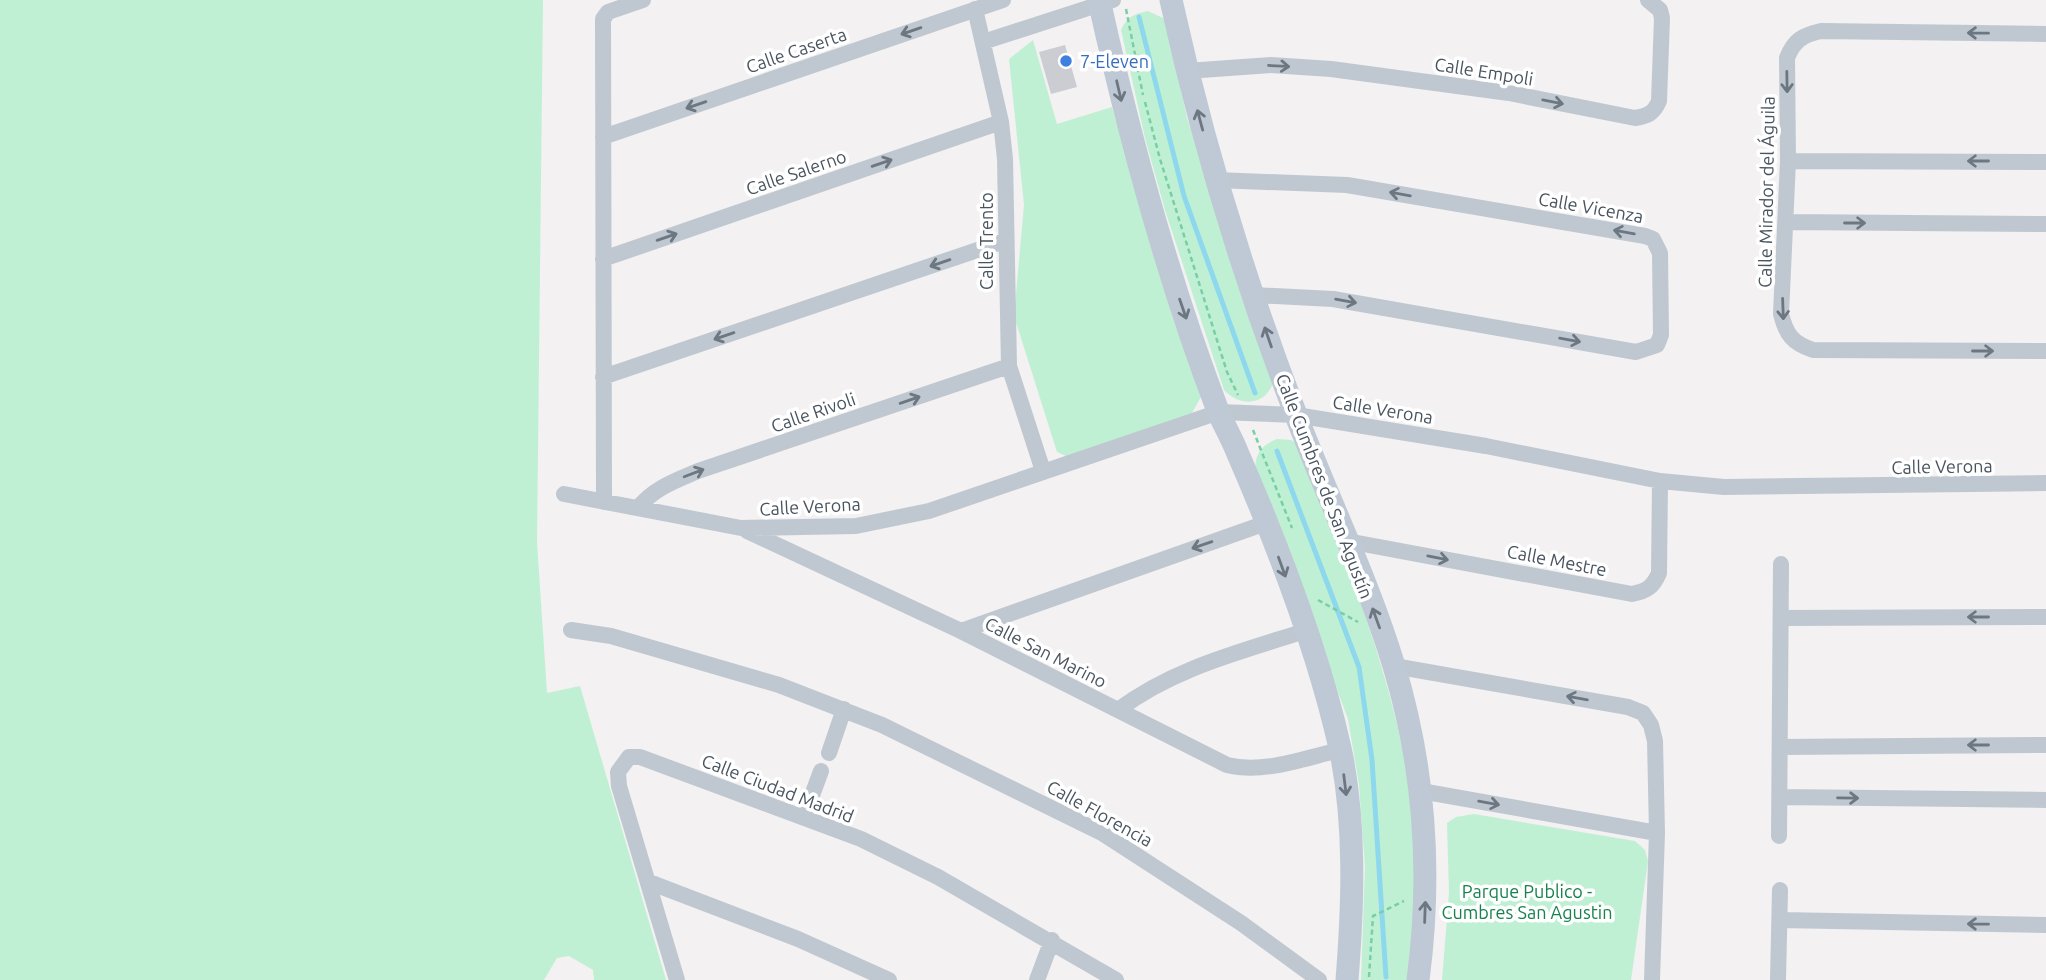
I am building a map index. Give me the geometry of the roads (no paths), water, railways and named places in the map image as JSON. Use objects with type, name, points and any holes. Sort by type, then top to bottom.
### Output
[{"type":"street","points":[[604,502],[605,15],[643,0]]},
{"type":"street","name":"Calle Caserta","points":[[603,137],[1003,0]]},
{"type":"street","name":"Calle Cumbres de San Agustín","points":[[1171,0],[1216,180],[1254,295],[1296,415],[1394,666],[1422,791],[1425,914],[1418,980]]},
{"type":"street","name":"Calle Empoli","points":[[1187,71],[1271,65],[1331,69],[1509,93],[1635,118],[1646,116],[1655,110],[1659,101],[1662,18],[1660,10],[1648,0]]},
{"type":"street","points":[[983,42],[1104,1],[1148,203],[1219,412],[1266,523],[1305,631],[1340,750],[1350,828],[1350,936],[1347,980]]},
{"type":"street","name":"Calle Trento","points":[[975,9],[1001,122],[1005,159],[1004,241],[1009,366],[1043,471]]},
{"type":"street","name":"Calle Mirador del Águila","points":[[2046,34],[1821,32],[1804,35],[1792,44],[1787,58],[1788,161],[1781,314],[1786,332],[1797,345],[1812,350],[2046,351]]},
{"type":"street","name":"Calle Salerno","points":[[603,259],[1001,122]]},
{"type":"street","points":[[1788,161],[2046,162]]},
{"type":"street","name":"Calle Vicenza","points":[[1216,180],[1347,185],[1645,236],[1653,239],[1660,253],[1661,335],[1657,345],[1636,352],[1333,299],[1254,295]]},
{"type":"street","points":[[1786,222],[2046,224]]},
{"type":"street","points":[[603,377],[1004,241]]},
{"type":"street","name":"Calle Rivoli","points":[[638,508],[648,495],[698,471],[1009,366]]},
{"type":"street","name":"Calle Verona","points":[[564,494],[741,528],[856,526],[929,510],[1219,412],[1245,411],[1296,415],[1486,446],[1660,481],[1773,488],[2046,483]]},
{"type":"street","name":"Calle Mestre","points":[[1347,541],[1632,594],[1645,592],[1654,585],[1659,573],[1660,481]]},
{"type":"street","points":[[961,631],[1266,523]]},
{"type":"street","name":"Calle San Marino","points":[[741,528],[961,631],[1203,754],[1245,769],[1340,750]]},
{"type":"street","points":[[1779,836],[1781,564]]},
{"type":"street","points":[[1781,618],[2046,617]]},
{"type":"street","name":"Calle Florencia","points":[[571,630],[611,636],[779,685],[845,709],[1000,781],[1101,833],[1231,916],[1319,980]]},
{"type":"street","points":[[1118,710],[1152,686],[1189,669],[1305,631]]},
{"type":"street","points":[[1394,666],[1628,707],[1643,713],[1651,725],[1655,741],[1657,833],[1652,980]]},
{"type":"street","points":[[828,754],[845,709]]},
{"type":"street","points":[[1780,747],[2046,745]]},
{"type":"street","name":"Calle Ciudad Madrid","points":[[677,980],[619,786],[618,772],[629,757],[640,757],[861,839],[938,877],[1052,940],[1116,980]]},
{"type":"street","points":[[804,817],[821,771]]},
{"type":"street","points":[[1422,791],[1657,833]]},
{"type":"street","points":[[1780,797],[2046,800]]},
{"type":"street","points":[[649,882],[798,939],[889,980]]},
{"type":"street","points":[[1778,980],[1780,890]]},
{"type":"street","points":[[1780,920],[2046,925]]},
{"type":"street","points":[[1037,980],[1052,940]]},
{"type":"waterway","points":[[1139,17],[1184,196],[1255,393]]},
{"type":"waterway","points":[[1277,451],[1359,667],[1372,760],[1386,977]]},
{"type":"place","name":"7-Eleven","points":[[1066,61]]},
{"type":"park label","name":"Parque Publico - Cumbres San Agustin","points":[[1527,901]]}]
